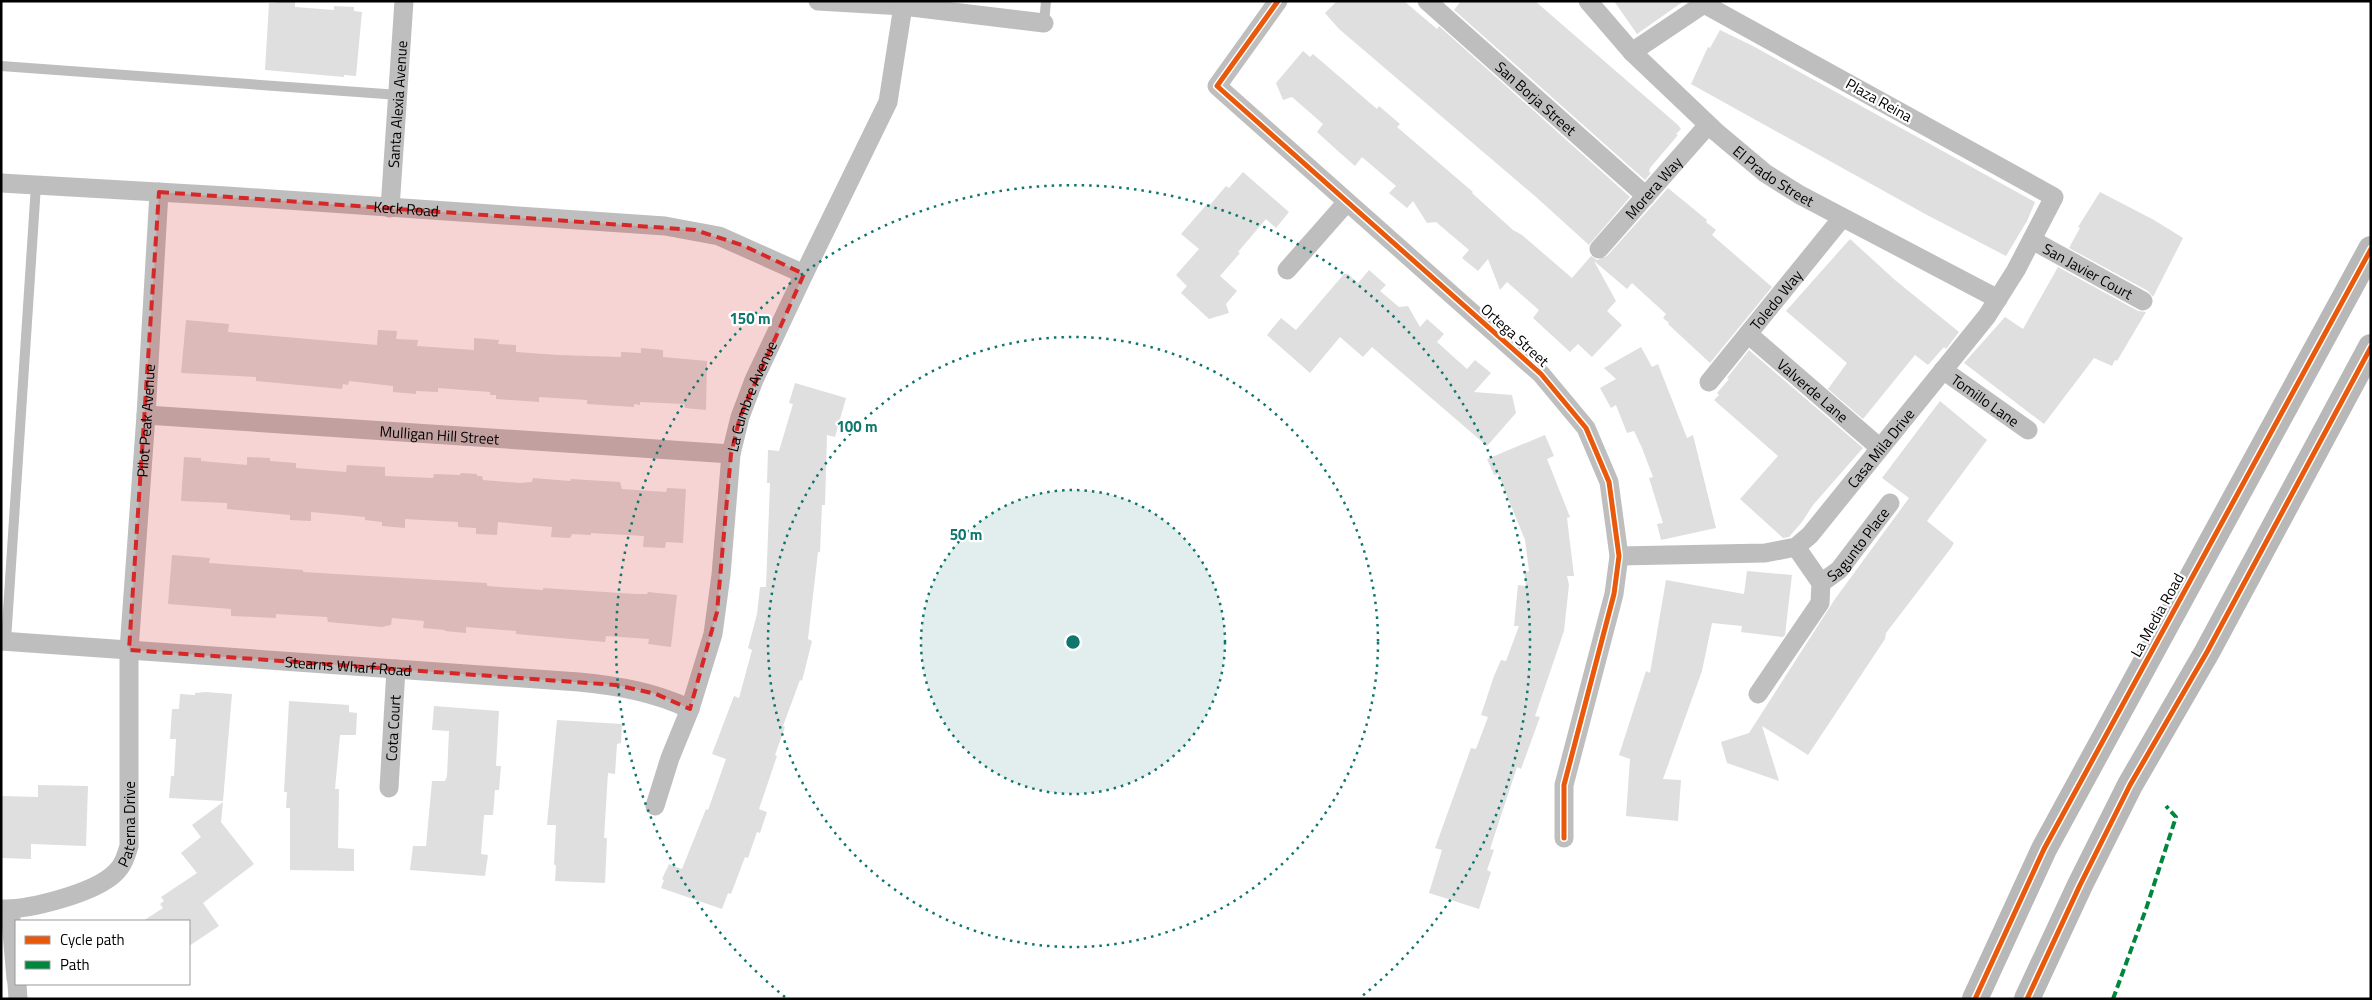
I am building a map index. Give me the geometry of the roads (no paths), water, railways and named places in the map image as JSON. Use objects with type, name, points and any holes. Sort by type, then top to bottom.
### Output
[{"type":"main road","name":"La Media Road","points":[[1975,999],[2049,840],[2371,248]]},
{"type":"main road","points":[[2027,999],[2080,885],[2130,785],[2207,652],[2371,347]]},
{"type":"street","name":"Santa Alexia Avenue","points":[[390,208],[404,1]]},
{"type":"street","points":[[818,1],[903,6],[1044,23]]},
{"type":"street","name":"Ortega Street","points":[[1278,1],[1217,86],[1541,374],[1586,428],[1608,482],[1619,556],[1614,594],[1564,784],[1564,838]]},
{"type":"street","name":"San Borja Street","points":[[1427,1],[1646,196]]},
{"type":"street","name":"El Prado Street","points":[[1588,1],[1632,52],[1708,125],[1765,173],[1842,218],[1998,299]]},
{"type":"street","points":[[1632,52],[1706,2]]},
{"type":"street","name":"Plaza Reina","points":[[1706,2],[2054,197]]},
{"type":"street","name":"La Cumbre Avenue","points":[[655,806],[670,758],[690,709],[704,665],[717,612],[731,454],[740,417],[754,380],[888,102],[903,6]]},
{"type":"street","name":"Morera Way","points":[[1599,249],[1708,125]]},
{"type":"street","name":"Keck Road","points":[[1,183],[665,226],[695,230],[742,245],[804,274]]},
{"type":"street","name":"Pilot Peak Avenue","points":[[129,650],[146,415],[159,192]]},
{"type":"street","name":"Casa Mila Drive","points":[[1796,547],[1810,535],[1987,316],[2032,240],[2054,197]]},
{"type":"street","points":[[1287,270],[1347,202]]},
{"type":"street","name":"Toledo Way","points":[[1709,382],[1842,218]]},
{"type":"street","name":"San Javier Court","points":[[2032,240],[2143,301]]},
{"type":"street","name":"Valverde Lane","points":[[1748,334],[1880,448]]},
{"type":"street","name":"Tomillo Lane","points":[[1943,370],[2028,430]]},
{"type":"street","name":"Mulligan Hill Street","points":[[146,415],[731,454]]},
{"type":"street","name":"Sagunto Place","points":[[1821,583],[1838,570],[1890,503]]},
{"type":"street","points":[[1619,556],[1765,553],[1796,547],[1821,583],[1820,602],[1758,694]]},
{"type":"street","name":"Stearns Wharf Road","points":[[4,641],[616,685],[656,694],[690,709]]},
{"type":"street","name":"Paterna Drive","points":[[6,909],[51,901],[100,885],[116,872],[126,856],[130,834],[129,650]]},
{"type":"street","name":"Cota Court","points":[[389,788],[396,669]]},
{"type":"street","points":[[6,909],[15,972]]},
{"type":"street","points":[[17,985],[18,999]]},
{"type":"lane","points":[[1044,23],[1046,1]]},
{"type":"lane","points":[[1,66],[399,95]]},
{"type":"lane","points":[[4,641],[36,185]]}]
